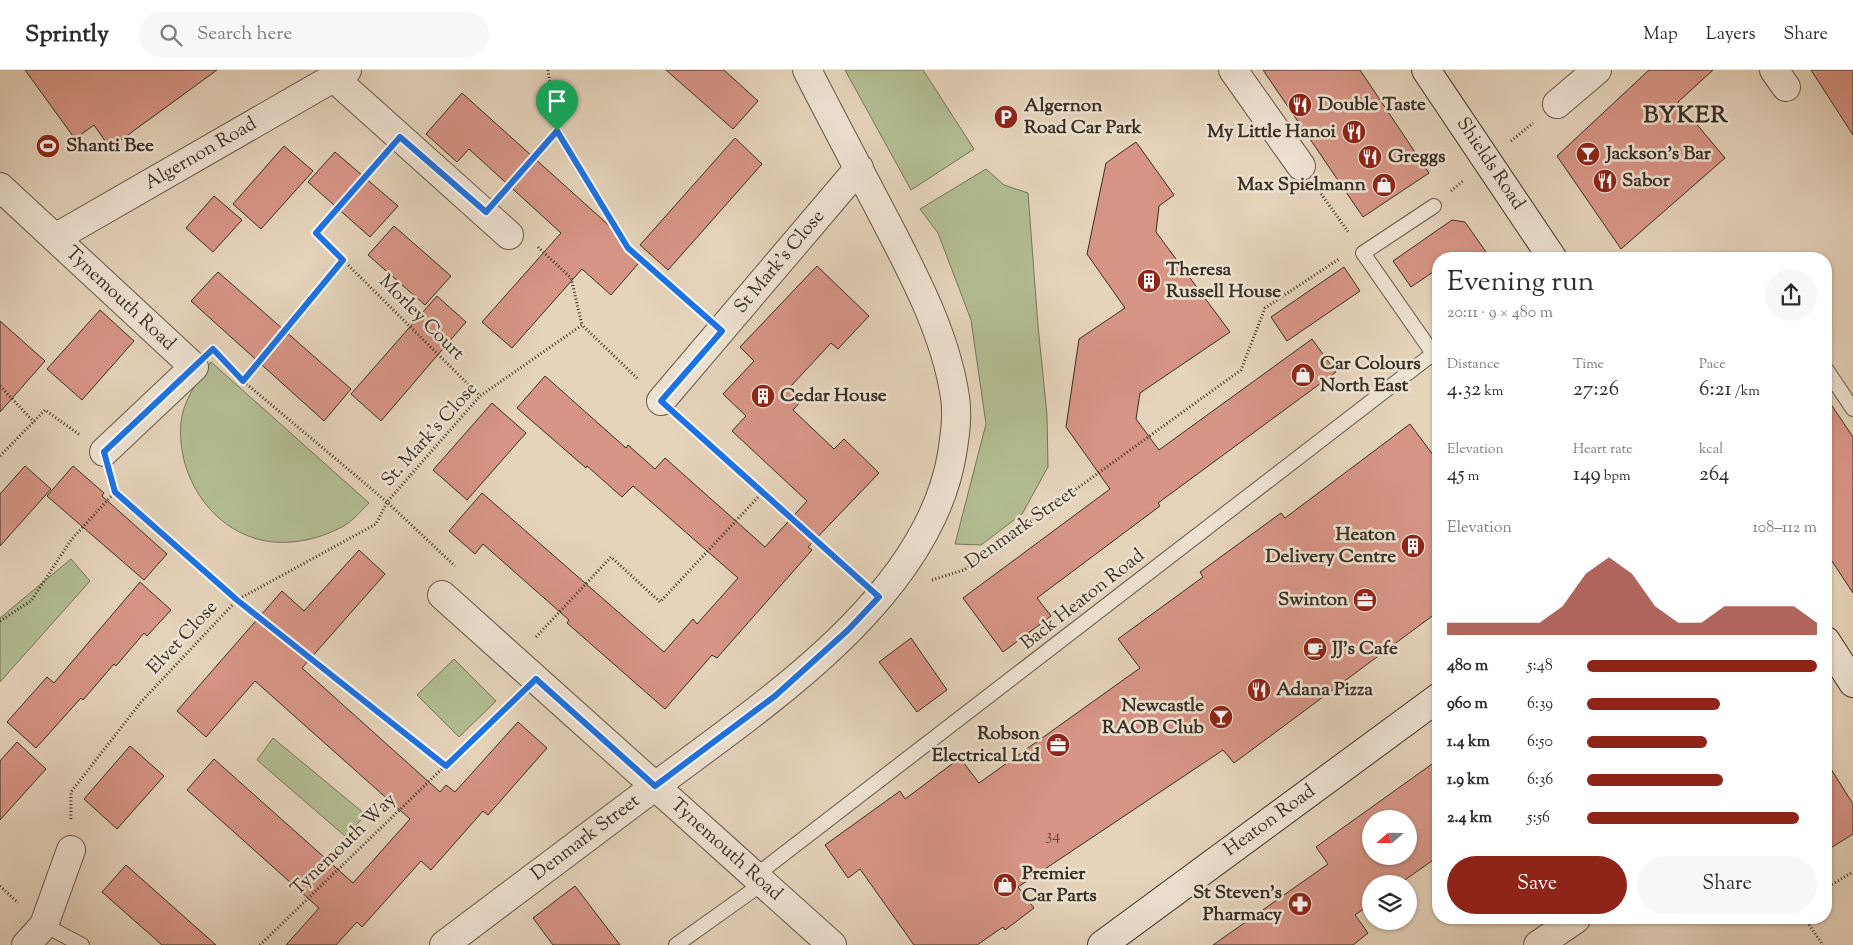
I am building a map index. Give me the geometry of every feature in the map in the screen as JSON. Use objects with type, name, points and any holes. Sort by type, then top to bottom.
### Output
[{"type":"street","name":"Denmark Street","points":[[444,945],[775,696],[848,630],[879,597],[920,542],[938,506],[949,470],[955,434],[956,401],[949,365],[936,328],[909,265],[807,70]]},
{"type":"street","points":[[1234,70],[1301,166]]},
{"type":"street","name":"Shields Road","points":[[1426,70],[1548,252]]},
{"type":"street","points":[[1557,104],[1597,70]]},
{"type":"street","points":[[336,73],[400,137],[510,235]]},
{"type":"street","name":"Algernon Road","points":[[56,238],[336,73]]},
{"type":"street","name":"St Mark's Close","points":[[661,401],[859,168]]},
{"type":"street","name":"Tynemouth Road","points":[[0,187],[194,367]]},
{"type":"street","points":[[104,452],[194,367]]},
{"type":"street","name":"Tynemouth Road","points":[[442,595],[832,945]]},
{"type":"street","points":[[1832,650],[1853,683]]},
{"type":"street","name":"Heaton Road","points":[[1102,945],[1432,702]]},
{"type":"street","points":[[35,935],[72,850]]},
{"type":"street","points":[[1538,945],[1569,924]]},
{"type":"lane","points":[[1432,352],[1364,253],[1434,206]]},
{"type":"lane","name":"Back Heaton Road","points":[[676,945],[1432,361]]},
{"type":"lane","points":[[1832,377],[1853,409]]},
{"type":"lane","points":[[35,935],[82,945]]},
{"type":"path","points":[[548,70],[557,131],[628,248],[722,331]]},
{"type":"path","points":[[1434,206],[1487,160],[1557,104]]},
{"type":"path","points":[[486,212],[557,131]]},
{"type":"path","name":"Morley Court","points":[[400,137],[316,233],[480,396]]},
{"type":"path","points":[[1301,166],[1364,253]]},
{"type":"path","points":[[510,235],[536,245],[571,278],[582,325],[661,401],[879,597]]},
{"type":"path","name":"Denmark Street","points":[[927,582],[964,570],[1242,370],[1265,308],[1347,254],[1364,253]]},
{"type":"path","points":[[243,381],[343,260]]},
{"type":"path","name":"St. Mark's Close","points":[[387,502],[480,396],[582,325]]},
{"type":"path","points":[[194,367],[213,349],[243,381],[387,502],[461,571],[442,595]]},
{"type":"path","points":[[0,386],[34,422]]},
{"type":"path","points":[[0,456],[45,410],[104,452],[115,492],[237,600],[446,766]]},
{"type":"path","points":[[0,621],[30,601],[71,540],[115,492]]},
{"type":"path","points":[[515,660],[611,557],[660,602],[762,493]]},
{"type":"path","name":"Elvet Close","points":[[72,850],[71,792],[141,702],[237,600],[376,524],[387,502]]},
{"type":"path","name":"Tynemouth Way","points":[[260,945],[536,679]]},
{"type":"path","points":[[1832,884],[1853,872]]},
{"type":"path","points":[[1808,924],[1823,945]]},
{"type":"green space","points":[[845,70],[923,70],[974,149],[911,190]]},
{"type":"green space","points":[[986,169],[1004,185],[1028,193],[1047,415],[1048,467],[1022,514],[981,545],[955,544],[986,424],[971,320],[938,233],[920,209]]},
{"type":"green space","points":[[211,362],[369,503],[352,520],[344,526],[324,535],[300,541],[274,542],[253,538],[234,529],[218,517],[204,502],[193,484],[185,465],[181,444],[181,423],[185,406],[192,391]]},
{"type":"green space","points":[[71,559],[90,581],[0,682],[0,618]]},
{"type":"green space","points":[[454,659],[496,701],[459,737],[417,695]]},
{"type":"green space","points":[[273,738],[366,815],[345,836],[257,760]]},
{"type":"building","points":[[25,70],[217,70],[110,148],[94,125],[75,139]]},
{"type":"building","points":[[666,70],[724,70],[758,101],[733,129]]},
{"type":"building","points":[[1263,70],[1360,70],[1429,173],[1363,217]]},
{"type":"building","points":[[1649,70],[1713,70],[1678,102],[1725,158],[1621,249],[1557,156]]},
{"type":"building","points":[[1811,70],[1853,70],[1853,135]]},
{"type":"building","points":[[462,93],[644,257],[611,295],[582,269],[512,348],[482,322],[561,233],[469,149],[457,162],[426,134]]},
{"type":"building","points":[[735,138],[762,164],[668,270],[640,245]]},
{"type":"building","points":[[1136,142],[1174,195],[1159,206],[1156,232],[1230,332],[1140,393],[1136,419],[1159,450],[1312,339],[1336,372],[1158,503],[1160,506],[1037,598],[1051,616],[1003,652],[963,598],[1110,489],[1066,427],[1079,339],[1125,308],[1087,254],[1106,163]]},
{"type":"building","points":[[284,146],[313,171],[261,229],[233,204]]},
{"type":"building","points":[[335,152],[398,206],[370,237],[308,182]]},
{"type":"building","points":[[214,196],[242,220],[213,252],[186,228]]},
{"type":"building","points":[[1452,220],[1465,222],[1486,252],[1432,252],[1432,273],[1411,287],[1393,261]]},
{"type":"building","points":[[394,226],[451,276],[425,305],[368,255]]},
{"type":"building","points":[[817,266],[869,316],[838,349],[831,343],[791,386],[804,398],[793,410],[834,449],[844,439],[879,473],[808,547],[812,550],[717,658],[712,655],[665,709],[567,623],[569,620],[483,544],[475,554],[449,531],[482,493],[664,652],[693,619],[697,624],[738,578],[633,486],[622,497],[517,408],[545,376],[626,448],[628,445],[655,469],[665,458],[765,547],[807,501],[732,431],[746,416],[723,394],[754,361],[740,347]]},
{"type":"building","points":[[1344,267],[1360,291],[1287,341],[1271,317]]},
{"type":"building","points":[[218,272],[351,389],[324,421],[191,301]]},
{"type":"building","points":[[437,296],[466,322],[381,421],[351,394]]},
{"type":"building","points":[[100,310],[134,341],[82,400],[47,369]]},
{"type":"building","points":[[0,321],[45,361],[0,412]]},
{"type":"building","points":[[492,403],[526,433],[467,500],[433,470]]},
{"type":"building","points":[[1832,406],[1853,437],[1853,593],[1832,561]]},
{"type":"building","points":[[1410,424],[1432,454],[1432,616],[1234,763],[1223,750],[1018,887],[1034,908],[1005,930],[1003,927],[977,945],[914,945],[860,869],[848,878],[825,845],[900,791],[905,799],[960,758],[979,783],[1140,668],[1118,639],[1203,577],[1200,572],[1281,513],[1285,518]]},
{"type":"building","points":[[25,466],[51,489],[0,546],[0,494]]},
{"type":"building","points":[[73,466],[104,493],[102,496],[167,554],[144,580],[47,496]]},
{"type":"building","points":[[359,550],[385,574],[302,668],[440,792],[446,785],[455,792],[518,722],[547,748],[488,815],[483,811],[431,870],[421,861],[362,927],[357,922],[336,945],[286,945],[319,908],[187,790],[214,759],[353,883],[410,819],[255,681],[206,737],[177,711],[282,591],[304,611]]},
{"type":"building","points":[[140,582],[171,610],[147,636],[144,633],[116,666],[114,664],[83,700],[81,698],[36,748],[7,722],[47,677],[54,683]]},
{"type":"building","points":[[911,638],[947,690],[917,712],[879,662]]},
{"type":"building","points":[[17,742],[46,769],[0,820],[0,761]]},
{"type":"building","points":[[130,746],[164,776],[117,829],[84,799]]},
{"type":"building","points":[[1432,764],[1432,861],[1412,875],[1362,875],[1362,910],[1355,915],[1362,925],[1362,930],[1366,930],[1368,933],[1353,945],[1213,945],[1328,864],[1316,847],[1362,814],[1362,865],[1418,865],[1418,810],[1368,810]]},
{"type":"building","points":[[1832,771],[1853,804],[1853,834],[1832,847]]},
{"type":"building","points":[[126,865],[216,945],[162,945],[102,892]]},
{"type":"building","points":[[575,886],[620,945],[553,945],[533,918]]},
{"type":"place","name":"Double Taste","points":[[1300,105]]},
{"type":"place","name":"Algernon Road Car Park","points":[[1006,117]]},
{"type":"place","name":"My Little Hanoi","points":[[1354,132]]},
{"type":"place","name":"Shanti Bee","points":[[48,146]]},
{"type":"place","name":"Jackson's Bar","points":[[1588,154]]},
{"type":"place","name":"Greggs","points":[[1370,157]]},
{"type":"place","name":"Sabor","points":[[1605,181]]},
{"type":"place","name":"Max Spielmann","points":[[1384,185]]},
{"type":"place","name":"Theresa Russell House","points":[[1149,281]]},
{"type":"place","name":"Car Colours North East","points":[[1303,375]]},
{"type":"place","name":"Cedar House","points":[[763,396]]},
{"type":"place","name":"Heaton Delivery Centre","points":[[1413,546]]},
{"type":"place","name":"Swinton","points":[[1365,600]]},
{"type":"place","name":"JJ's Cafe","points":[[1315,649]]},
{"type":"place","name":"Adana Pizza","points":[[1259,690]]},
{"type":"place","name":"Newcastle RAOB Club","points":[[1221,717]]},
{"type":"place","name":"Robson Electrical Ltd","points":[[1058,745]]},
{"type":"place","name":"Premier Car Parts","points":[[1005,885]]},
{"type":"place","name":"St Steven's Pharmacy","points":[[1300,904]]},
{"type":"district","name":"BYKER","points":[[1686,116]]},
{"type":"route","points":[[557,131],[628,248],[722,331],[661,401],[879,597],[848,630],[775,696],[655,786],[536,679],[446,766],[237,600],[115,492],[104,452],[213,349],[243,381],[343,260],[316,233],[400,137],[486,212],[557,131]]}]
